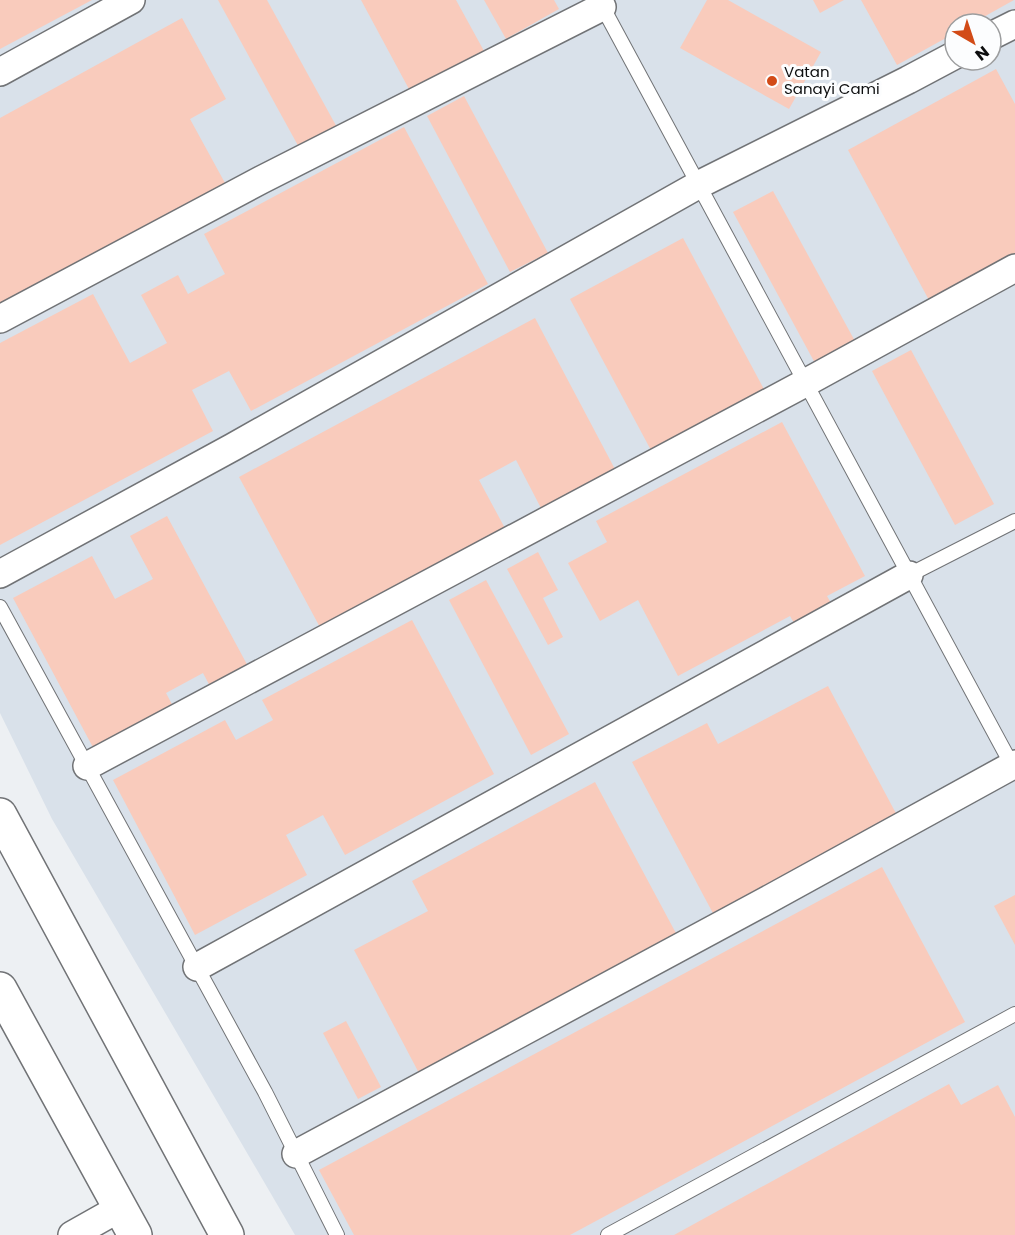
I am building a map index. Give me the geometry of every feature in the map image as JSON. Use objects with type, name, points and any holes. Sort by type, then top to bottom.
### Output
[{"type":"main road","points":[[0,815],[227,1235]]},
{"type":"main road","points":[[0,989],[128,1221]]},
{"type":"street","points":[[0,72],[131,0]]},
{"type":"street","points":[[0,319],[600,3]]},
{"type":"street","points":[[0,574],[244,441],[698,185],[943,61]]},
{"type":"street","points":[[87,766],[805,383],[1015,268]]},
{"type":"street","points":[[197,967],[909,574]]},
{"type":"street","points":[[296,1154],[1014,767]]},
{"type":"street","points":[[72,1235],[128,1221]]},
{"type":"lane","points":[[600,3],[1014,767]]},
{"type":"lane","points":[[909,574],[1015,521]]},
{"type":"lane","points":[[0,607],[265,1092],[337,1235]]},
{"type":"lane","points":[[608,1235],[1015,1014]]},
{"type":"shaded area","points":[[0,0],[1015,0],[1015,1235],[295,1235],[52,819],[0,713]]},
{"type":"building","points":[[0,0],[92,0],[0,49]]},
{"type":"building","points":[[218,0],[267,0],[339,131],[301,151]]},
{"type":"building","points":[[361,0],[456,0],[484,51],[410,91]]},
{"type":"building","points":[[484,0],[554,0],[559,9],[506,39]]},
{"type":"building","name":"Vatan Sanayi Cami","points":[[707,0],[728,0],[821,52],[789,109],[680,48]]},
{"type":"building","points":[[813,0],[844,0],[820,13]]},
{"type":"building","points":[[861,0],[1014,0],[992,12],[943,12],[943,40],[897,65]]},
{"type":"building","points":[[182,18],[226,99],[190,119],[225,183],[0,306],[0,118]]},
{"type":"building","points":[[991,72],[998,72],[1015,104],[1015,256],[930,302],[848,150]]},
{"type":"building","points":[[464,96],[548,253],[510,272],[427,116]]},
{"type":"building","points":[[404,127],[488,284],[251,411],[229,371],[192,390],[213,431],[0,545],[0,343],[93,294],[130,363],[167,343],[141,295],[178,275],[188,294],[225,274],[204,234]]},
{"type":"building","points":[[773,191],[856,343],[816,365],[733,212]]},
{"type":"building","points":[[683,238],[766,393],[653,454],[570,299]]},
{"type":"building","points":[[535,318],[617,473],[543,512],[516,460],[479,480],[507,532],[322,631],[239,477]]},
{"type":"building","points":[[911,350],[994,504],[955,525],[872,371]]},
{"type":"building","points":[[782,422],[865,576],[827,596],[831,603],[794,623],[790,616],[678,676],[638,600],[600,621],[568,563],[607,542],[596,521]]},
{"type":"building","points":[[167,516],[250,670],[212,690],[203,673],[166,693],[175,710],[96,753],[13,598],[92,556],[115,599],[153,579],[130,536]]},
{"type":"building","points":[[538,552],[558,590],[543,598],[563,637],[548,645],[507,569]]},
{"type":"building","points":[[486,580],[569,734],[531,755],[449,600]]},
{"type":"building","points":[[412,620],[494,774],[345,855],[323,815],[286,835],[307,875],[195,935],[113,780],[225,720],[236,740],[273,720],[262,700]]},
{"type":"building","points":[[828,686],[899,819],[715,917],[632,762],[707,723],[718,744]]},
{"type":"building","points":[[595,782],[678,937],[420,1075],[354,950],[428,911],[412,881]]},
{"type":"building","points":[[882,867],[965,1022],[570,1235],[354,1235],[319,1170]]},
{"type":"building","points":[[1015,895],[1015,945],[994,906]]},
{"type":"building","points":[[346,1021],[381,1087],[358,1099],[323,1033]]},
{"type":"building","points":[[949,1084],[961,1105],[998,1085],[1015,1117],[1015,1235],[674,1235]]},
{"type":"place","name":"Vatan Sanayi Cami","points":[[772,81]]}]
